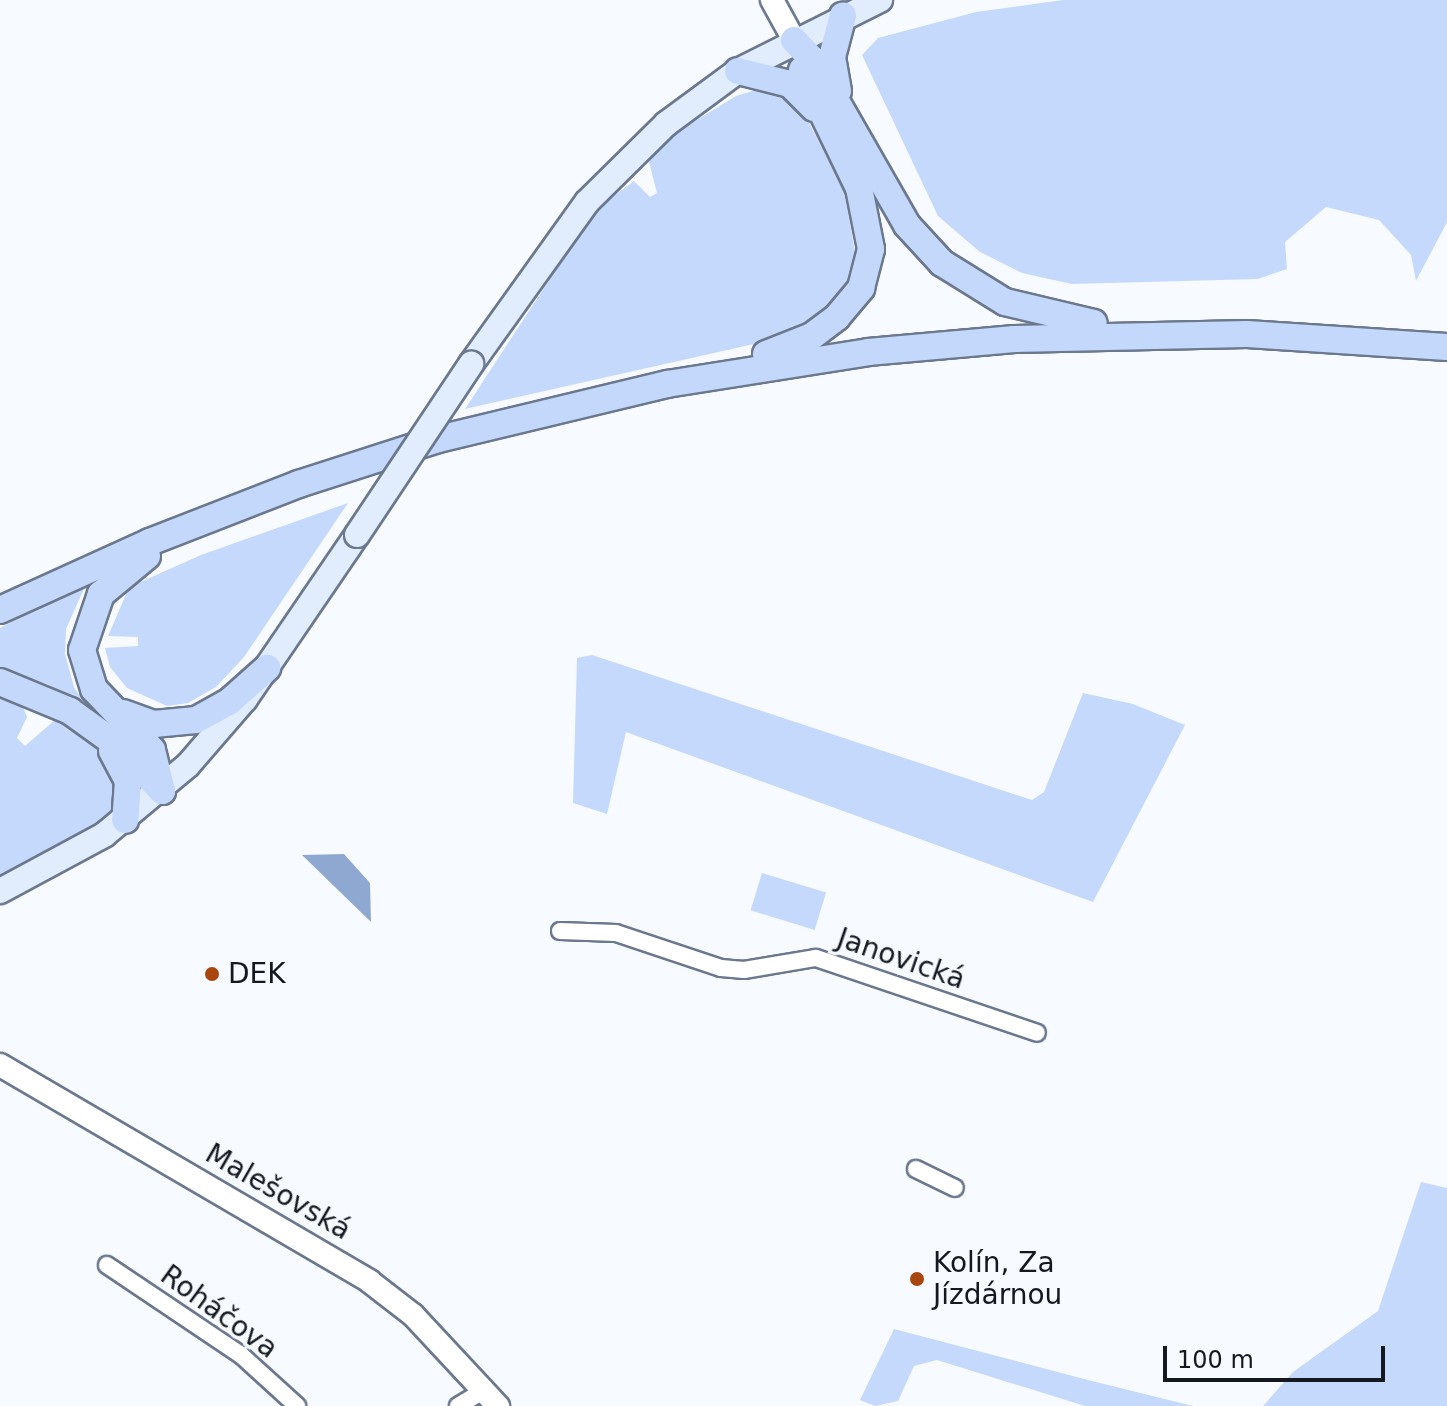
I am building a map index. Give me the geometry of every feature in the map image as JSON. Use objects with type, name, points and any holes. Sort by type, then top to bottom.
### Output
[{"type":"main road","points":[[0,891],[77,853],[125,820],[162,791],[208,744],[267,668],[471,364],[587,202],[666,124],[738,71],[843,15],[880,0]]},
{"type":"main road","points":[[0,610],[212,517],[438,439],[667,384],[805,340],[837,317],[861,288],[869,262],[870,224],[836,118],[832,70],[843,15]]},
{"type":"main road","points":[[794,40],[836,118],[907,225],[942,263],[978,289],[1057,318],[1169,333],[1447,347]]},
{"type":"main road","points":[[738,71],[790,84],[836,118]]},
{"type":"main road","points":[[667,384],[868,352],[1014,339],[1169,333]]},
{"type":"main road","points":[[162,791],[152,750],[94,689],[83,661],[83,641],[96,603],[126,570],[212,517]]},
{"type":"main road","points":[[109,707],[154,724],[183,724],[219,709],[267,668]]},
{"type":"main road","points":[[0,682],[49,699],[101,735],[162,791]]},
{"type":"main road","points":[[101,735],[128,781],[125,820]]},
{"type":"street","points":[[772,0],[794,40]]},
{"type":"street","name":"Janovická","points":[[560,931],[616,933],[721,968],[744,970],[816,958],[1037,1033]]},
{"type":"street","name":"Malešovská","points":[[0,1065],[369,1281],[413,1315],[492,1398]]},
{"type":"street","points":[[916,1169],[955,1188]]},
{"type":"street","name":"Roháčova","points":[[107,1265],[241,1355],[297,1406]]},
{"type":"street","points":[[458,1406],[492,1398]]},
{"type":"shaded area","points":[[1063,0],[1447,0],[1447,222],[1416,281],[1411,255],[1379,220],[1326,207],[1285,242],[1287,269],[1258,279],[1072,284],[1022,273],[980,252],[938,216],[862,55],[878,38],[976,12]]},
{"type":"shaded area","points":[[759,89],[798,102],[845,191],[855,253],[848,281],[831,309],[776,339],[465,409],[595,210],[634,181],[650,197],[657,193],[649,162],[656,145],[736,96]]},
{"type":"shaded area","points":[[348,503],[244,657],[216,687],[188,703],[167,706],[127,688],[110,667],[105,648],[138,646],[138,637],[108,636],[127,592],[136,584],[201,555]]},
{"type":"shaded area","points":[[86,584],[66,629],[65,654],[74,687],[86,706],[47,684],[0,669],[0,628]]},
{"type":"shaded area","points":[[592,655],[1032,800],[1044,792],[1083,693],[1133,704],[1185,725],[1093,902],[626,732],[607,814],[573,803],[577,658]]},
{"type":"shaded area","points":[[0,698],[23,707],[27,717],[17,738],[25,746],[55,720],[98,747],[119,779],[119,806],[86,831],[0,876]]},
{"type":"shaded area","points":[[344,854],[370,883],[371,922],[302,855]]},
{"type":"shaded area","points":[[762,873],[826,893],[815,930],[751,910]]},
{"type":"shaded area","points":[[1421,1182],[1447,1188],[1447,1406],[1263,1406],[1293,1372],[1378,1311]]},
{"type":"shaded area","points":[[894,1329],[1193,1406],[1085,1406],[937,1360],[914,1366],[898,1401],[875,1406],[860,1400]]},
{"type":"place","name":"DEK","points":[[212,974]]},
{"type":"place","name":"Kolín, Za Jízdárnou","points":[[917,1279]]}]
